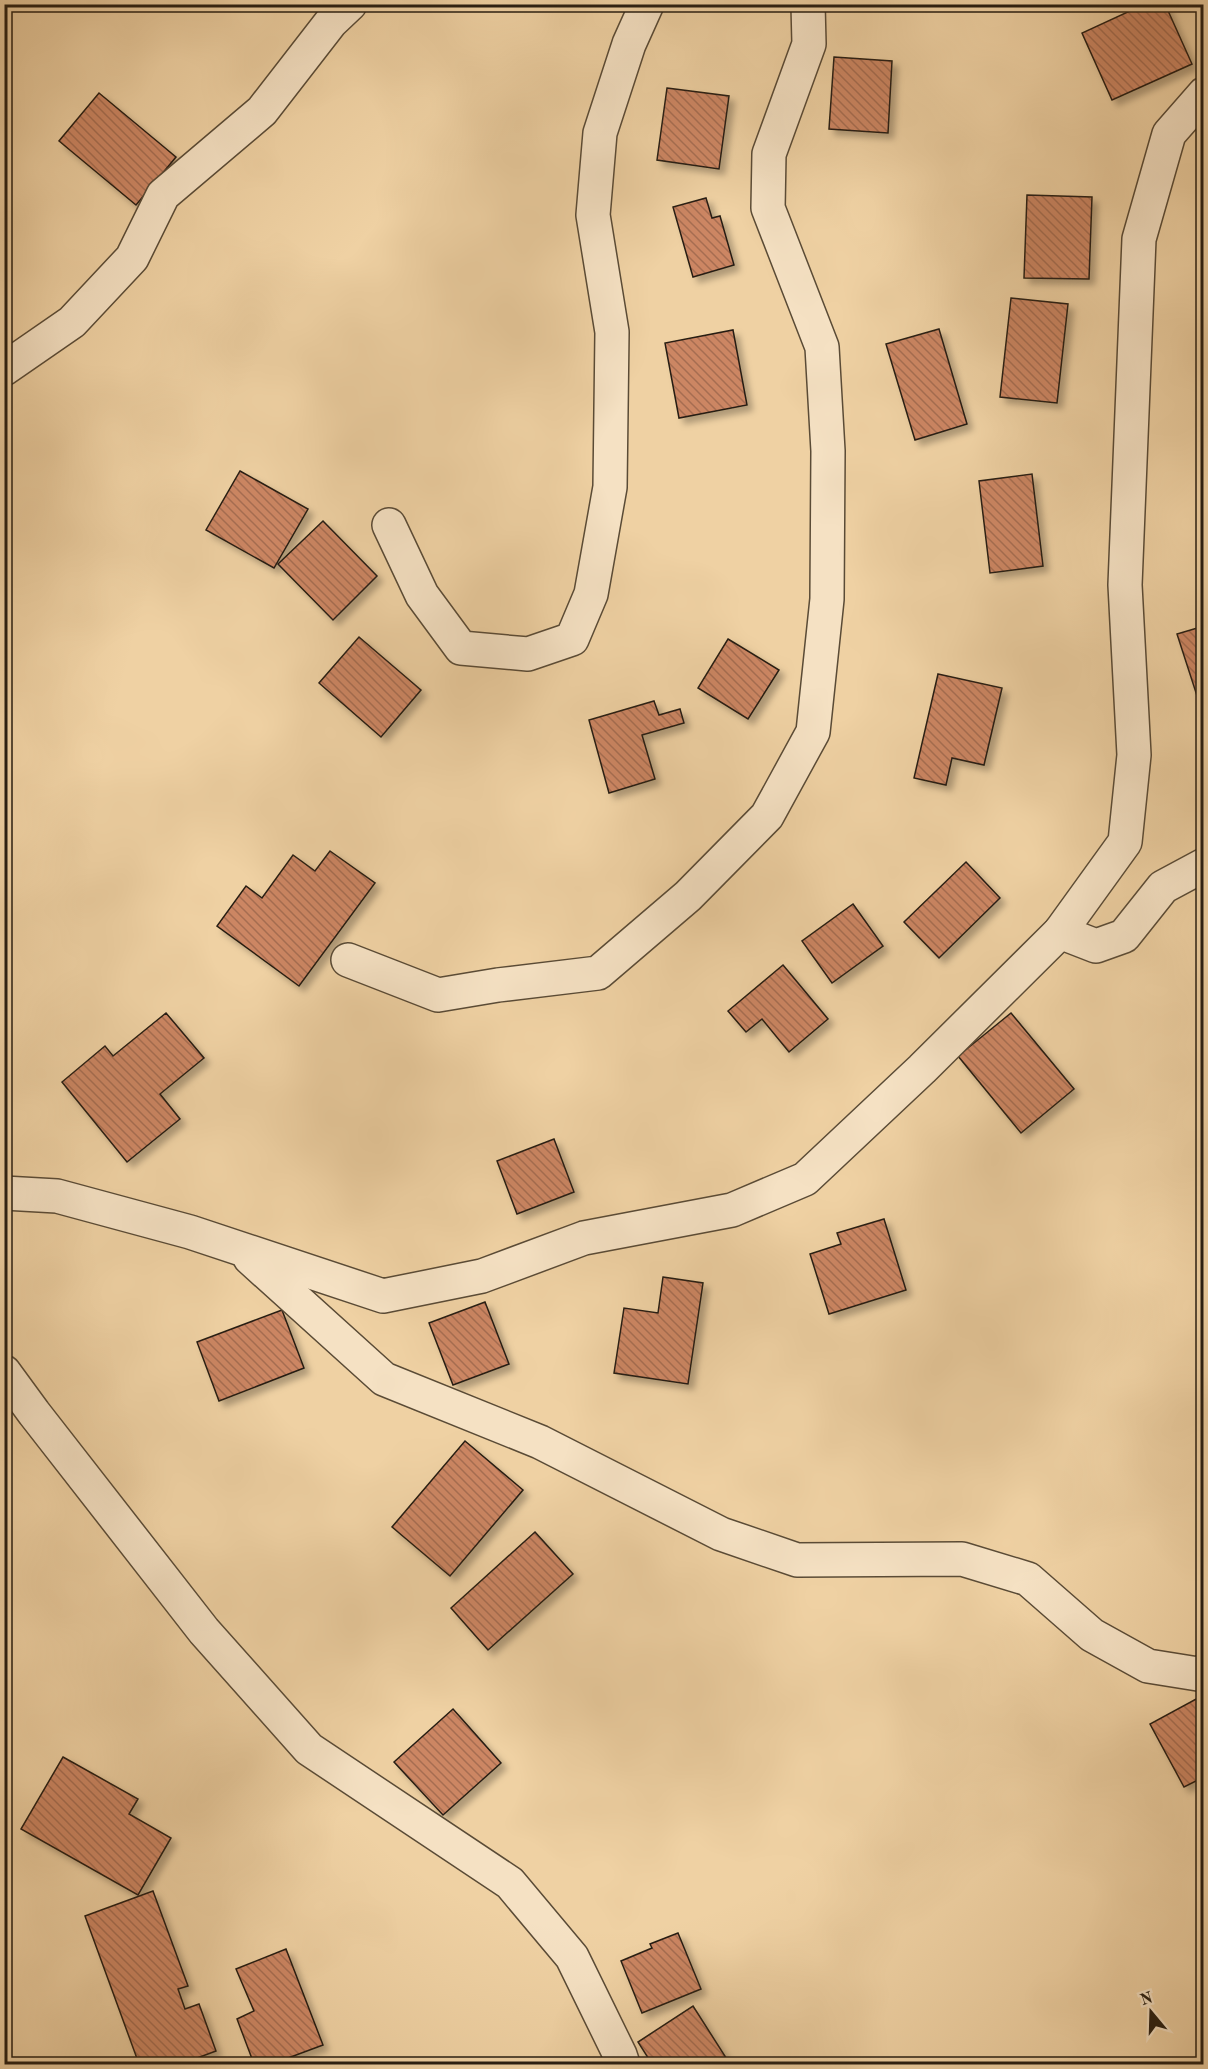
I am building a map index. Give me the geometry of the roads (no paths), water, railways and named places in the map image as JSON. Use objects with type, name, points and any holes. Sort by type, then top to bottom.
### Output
[{"type":"street","points":[[4,369],[72,322],[132,258],[163,195],[262,111],[331,22],[350,4]]},
{"type":"street","points":[[388,525],[422,595],[461,648],[528,654],[572,639],[591,594],[610,487],[612,332],[593,215],[600,133],[629,44],[647,4]]},
{"type":"street","points":[[348,960],[438,995],[598,973],[688,896],[767,816],[813,732],[827,599],[828,451],[822,347],[768,208],[769,154],[809,44],[808,4]]},
{"type":"street","points":[[4,1193],[57,1196],[190,1232],[383,1296],[482,1276],[584,1238],[732,1210],[805,1179],[922,1069],[1060,932],[1125,842],[1134,755],[1125,585],[1138,239],[1169,134],[1203,94]]},
{"type":"street","points":[[1060,932],[1096,946],[1124,936],[1163,887],[1203,865]]},
{"type":"street","points":[[239,1248],[384,1379],[540,1442],[721,1534],[797,1560],[962,1559],[1028,1579],[1092,1635],[1148,1666],[1198,1674],[1203,1671]]},
{"type":"street","points":[[4,1372],[204,1631],[309,1749],[510,1883],[572,1957],[623,2064]]}]
